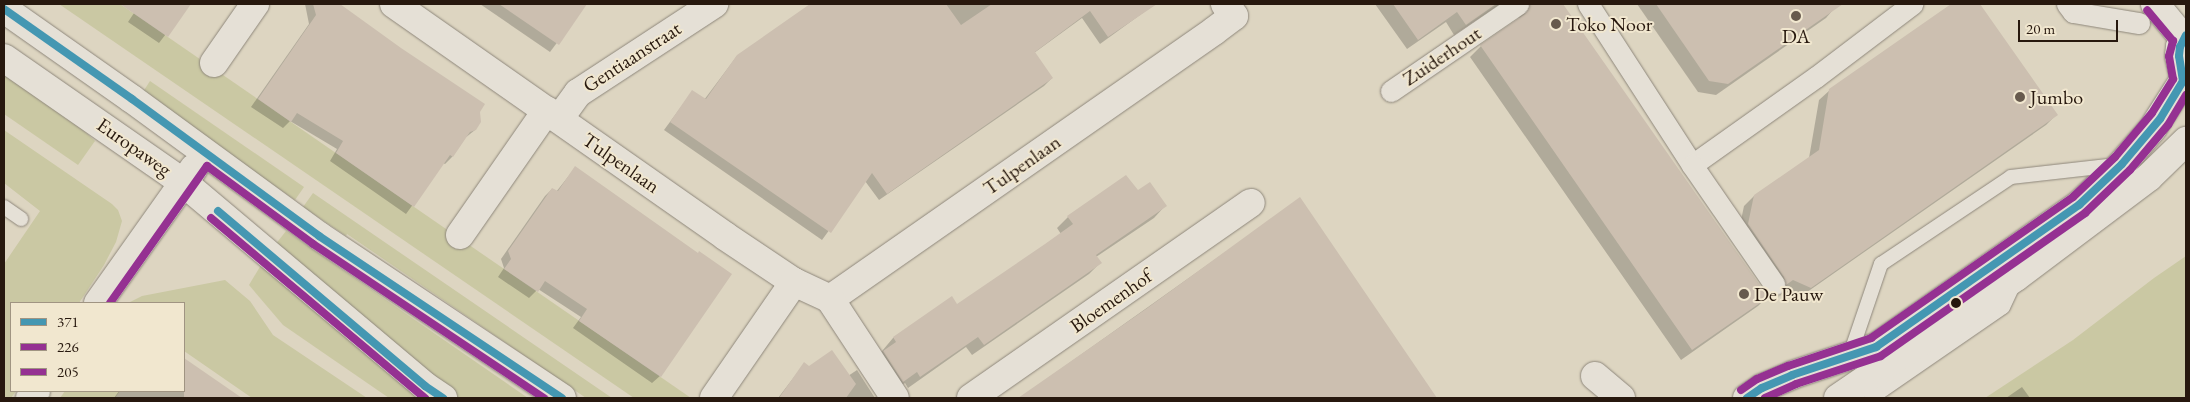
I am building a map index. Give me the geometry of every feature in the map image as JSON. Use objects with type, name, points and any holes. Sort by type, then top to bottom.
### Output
[{"type":"street","points":[[214,63],[255,4]]},
{"type":"street","name":"Tulpenlaan","points":[[394,4],[794,282],[830,299],[1214,31],[1234,16],[1225,4]]},
{"type":"street","name":"Gentiaanstraat","points":[[553,115],[578,93],[714,4]]},
{"type":"street","name":"Zuiderhout","points":[[1391,91],[1518,4]]},
{"type":"street","points":[[1588,4],[1692,165],[1774,284]]},
{"type":"street","points":[[1692,165],[1816,77],[1912,4]]},
{"type":"street","points":[[1747,398],[1762,388],[1792,375],[1845,359],[1876,347],[2079,205],[2122,164],[2156,124],[2184,86],[2179,56],[2185,37],[2147,13],[2073,12],[2067,4]]},
{"type":"street","name":"Europaweg","points":[[4,9],[319,236],[562,398]]},
{"type":"street","name":"Europaweg","points":[[4,58],[184,183],[425,386],[442,398]]},
{"type":"street","points":[[460,234],[553,115]]},
{"type":"street","points":[[1838,398],[2016,277],[2149,177],[2186,141]]},
{"type":"street","points":[[99,302],[205,152]]},
{"type":"street","name":"Bloemenhof","points":[[971,398],[1251,203]]},
{"type":"street","points":[[714,398],[794,282]]},
{"type":"street","points":[[830,299],[895,398]]},
{"type":"street","points":[[1595,376],[1621,398]]},
{"type":"lane","points":[[1845,359],[1852,349],[1881,264],[2011,177],[2122,164]]},
{"type":"lane","points":[[4,207],[21,219]]},
{"type":"lane","points":[[1871,398],[2003,307],[2016,277]]},
{"type":"shaded area","points":[[59,4],[120,4],[691,398],[634,398]]},
{"type":"shaded area","points":[[4,75],[82,129],[95,141],[78,165],[4,114]]},
{"type":"shaded area","points":[[150,81],[304,187],[295,200],[141,95]]},
{"type":"shaded area","points":[[4,130],[112,204],[118,210],[122,221],[116,242],[104,265],[80,302],[10,302],[10,392],[15,392],[11,398],[4,398],[4,264],[40,211],[4,183]]},
{"type":"shaded area","points":[[313,193],[612,398],[586,398],[347,234],[346,236],[303,207]]},
{"type":"shaded area","points":[[286,231],[528,398],[454,398],[275,245]]},
{"type":"shaded area","points":[[2186,256],[2186,398],[1985,398],[2073,340]]},
{"type":"shaded area","points":[[261,265],[424,398],[389,398],[283,325],[249,285]]},
{"type":"shaded area","points":[[225,280],[250,301],[273,335],[367,398],[252,398],[185,352],[185,302],[130,302],[142,296]]},
{"type":"shaded area","points":[[64,392],[119,392],[115,398],[60,398]]},
{"type":"building","points":[[120,4],[191,4],[168,37]]},
{"type":"building","points":[[313,4],[340,4],[401,48],[485,104],[480,112],[481,122],[476,130],[470,132],[453,157],[450,155],[414,207],[336,153],[343,141],[297,113],[291,122],[258,99],[316,15]]},
{"type":"building","points":[[499,4],[587,4],[559,45]]},
{"type":"building","points":[[810,4],[946,4],[961,25],[992,4],[1157,4],[1108,37],[1090,11],[1035,52],[1053,78],[887,194],[872,173],[831,233],[670,122],[692,90],[706,99],[737,55]]},
{"type":"building","points":[[1393,4],[1496,4],[1466,25],[1457,12],[1418,40]]},
{"type":"building","points":[[1530,4],[1563,4],[1764,291],[1770,296],[1692,350],[1480,45],[1525,14]]},
{"type":"building","points":[[1656,4],[1843,4],[1728,84],[1709,81]]},
{"type":"building","points":[[1951,4],[1980,4],[2058,115],[1811,288],[1793,280],[1786,285],[1784,277],[1748,224],[1754,195],[1819,150],[1829,89]]},
{"type":"building","points":[[575,166],[698,253],[699,251],[732,274],[661,377],[579,321],[587,309],[545,281],[538,292],[504,269],[511,259],[508,251],[552,188],[558,191]]},
{"type":"building","points":[[1126,175],[1138,190],[1150,182],[1167,206],[1096,255],[1102,263],[984,345],[978,337],[920,377],[917,372],[903,382],[883,351],[896,342],[893,337],[952,296],[957,304],[1045,244],[1073,224],[1067,216]]},
{"type":"building","points":[[1300,197],[1437,398],[1018,398],[1146,309]]},
{"type":"building","points":[[832,350],[856,384],[846,398],[779,398],[804,362],[809,366]]},
{"type":"building","points":[[185,359],[242,398],[184,398]]},
{"type":"transit line","name":"371","points":[[4,9],[132,99],[319,236],[562,398]]},
{"type":"transit line","name":"205","points":[[1741,390],[1757,379],[1788,366],[1871,338],[2073,197],[2115,157],[2152,113],[2173,79],[2169,56],[2173,41],[2147,10]]},
{"type":"transit line","name":"371","points":[[1747,398],[1762,388],[1792,375],[1876,347],[2079,205],[2122,164],[2160,119],[2183,81],[2179,56],[2180,47],[2186,35]]},
{"type":"transit line","name":"226","points":[[1765,398],[1796,384],[1881,356],[2085,213],[2130,170],[2168,125],[2186,95]]},
{"type":"transit line","name":"226","points":[[111,302],[207,166],[313,244],[544,398]]},
{"type":"transit line","name":"371","points":[[218,211],[425,386],[443,398]]},
{"type":"transit line","name":"226","points":[[211,218],[425,398]]},
{"type":"place","name":"DA","points":[[1796,16]]},
{"type":"place","name":"Toko Noor","points":[[1556,24]]},
{"type":"place","name":"Jumbo","points":[[2020,97]]},
{"type":"place","name":"De Pauw","points":[[1744,294]]}]
